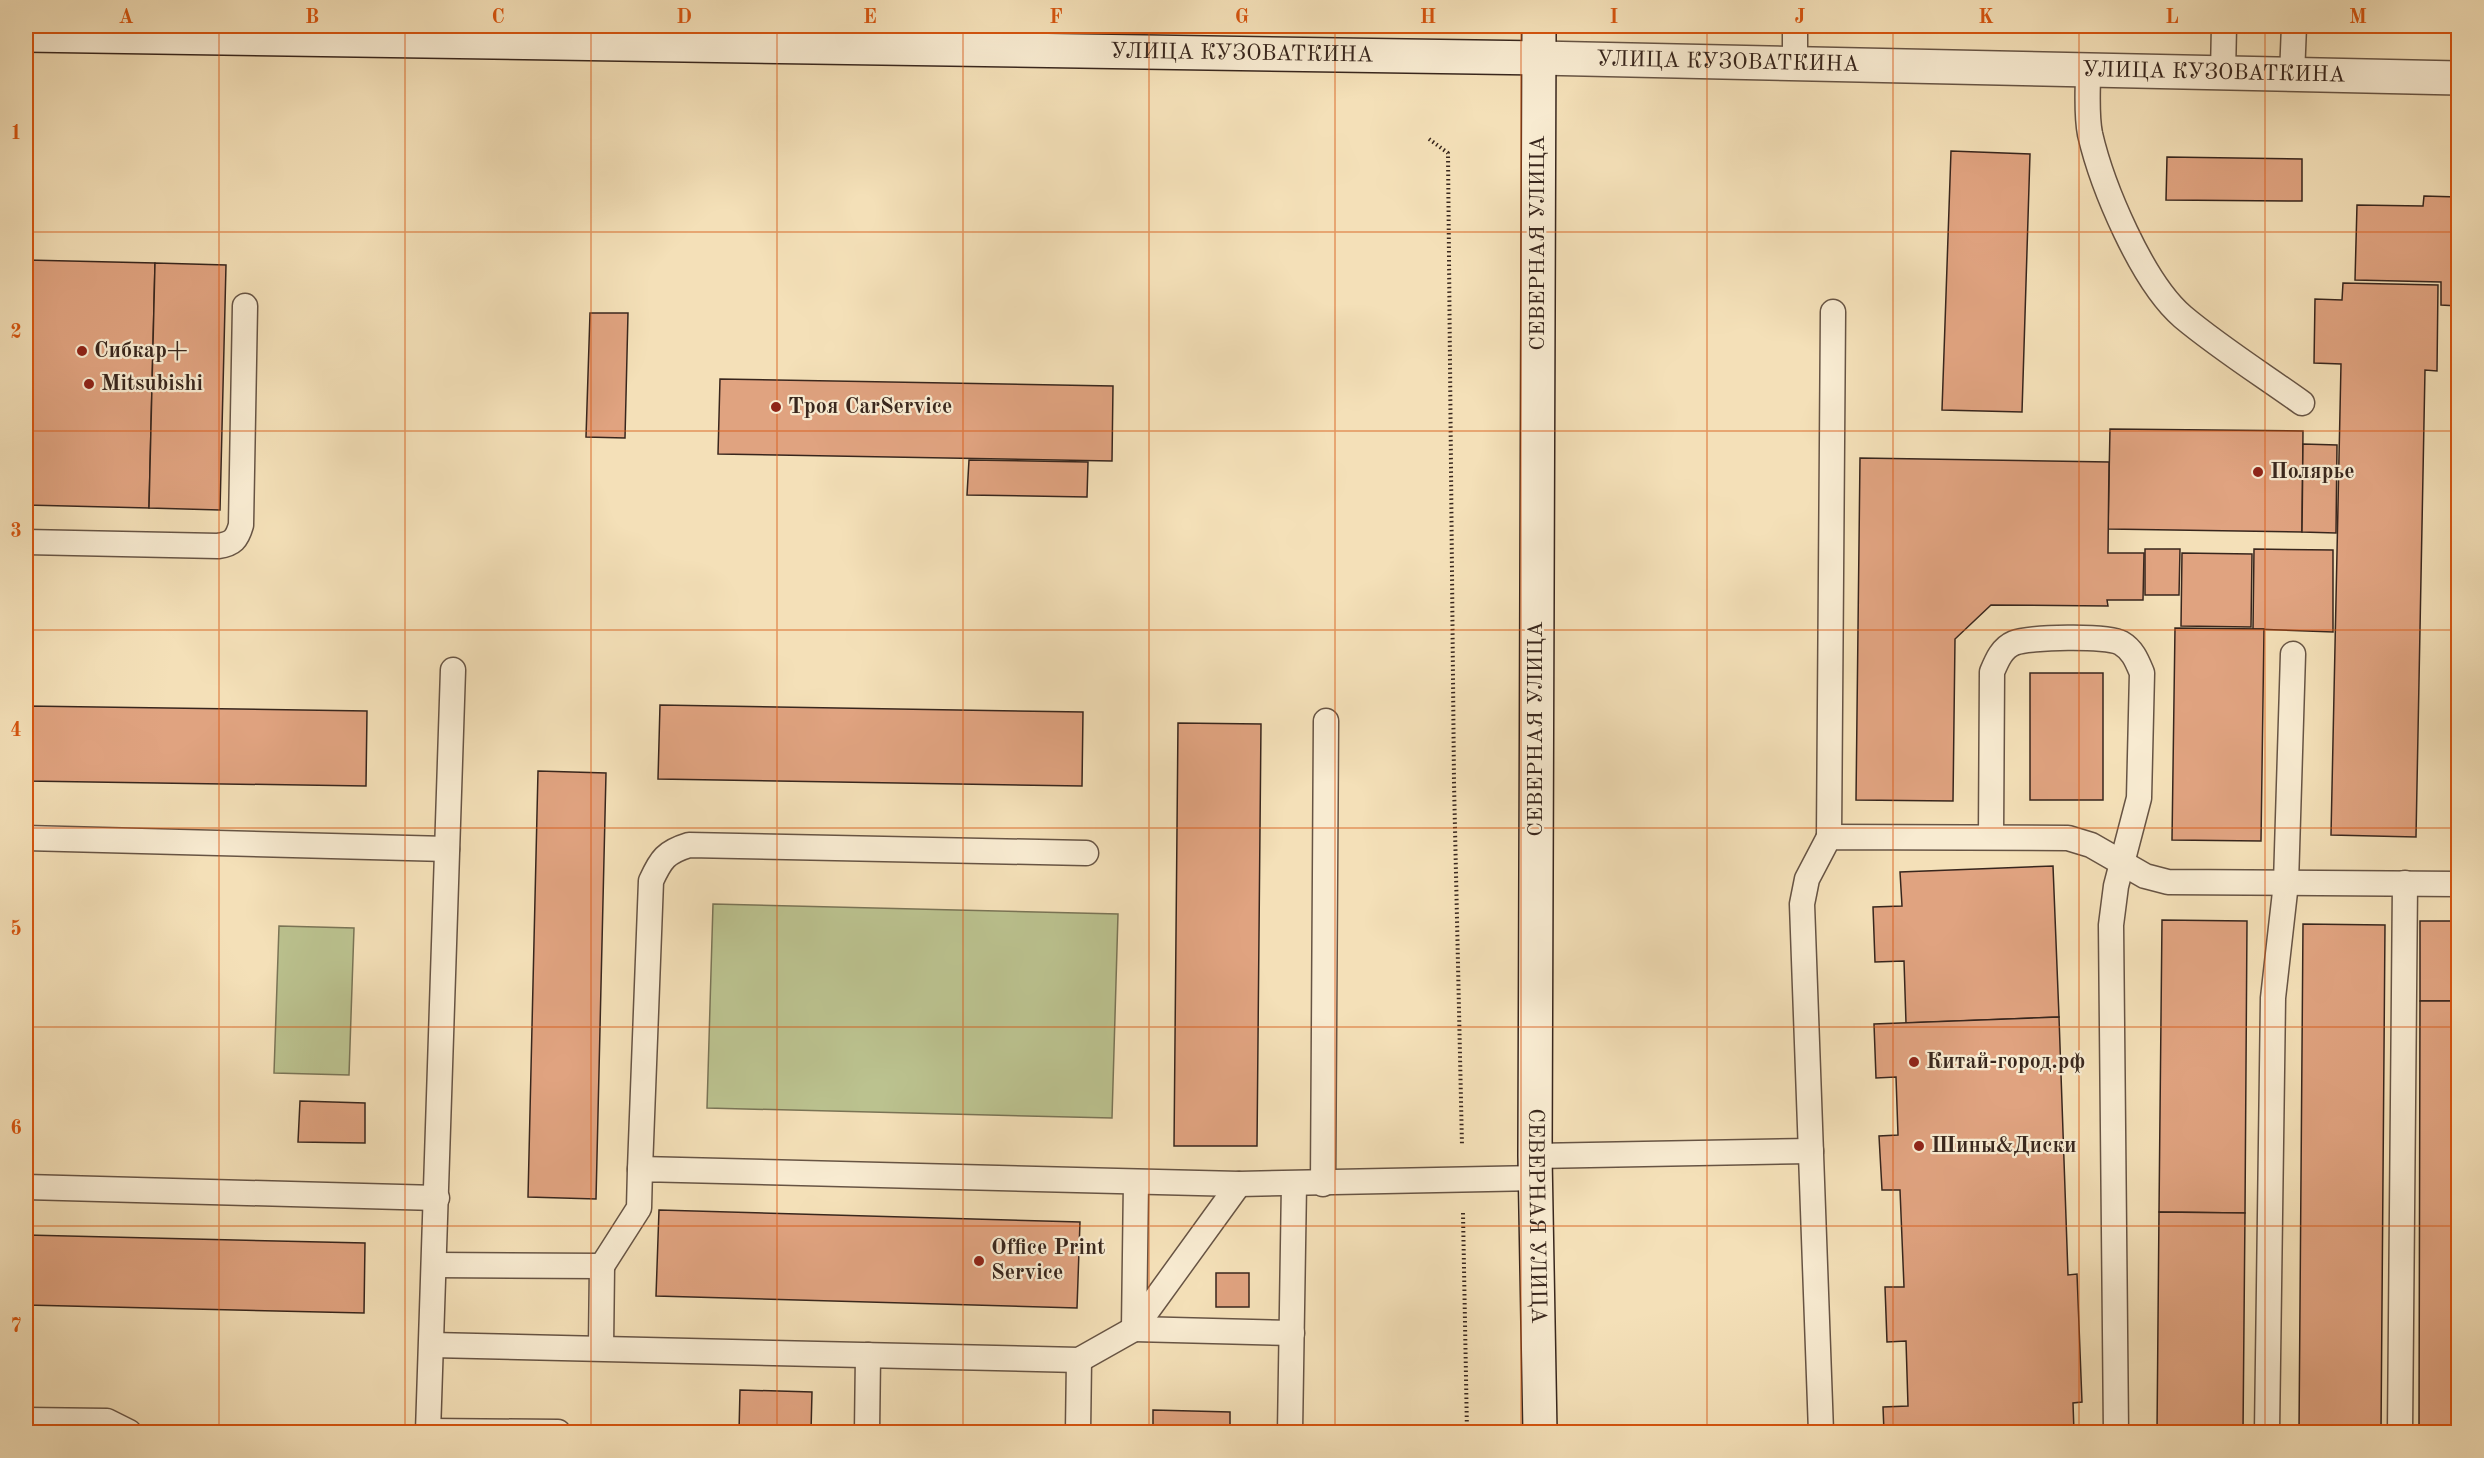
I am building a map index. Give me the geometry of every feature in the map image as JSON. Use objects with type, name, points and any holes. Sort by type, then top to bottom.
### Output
[{"type":"main road","name":"СЕВЕРНАЯ УЛИЦА","points":[[1539,26],[1535,1167],[1540,1432]]},
{"type":"main road","name":"УЛИЦА КУЗОВАТКИНА","points":[[26,35],[64,31],[1539,58],[2458,78]]},
{"type":"lane","points":[[1794,64],[1795,26]]},
{"type":"lane","points":[[2223,73],[2224,26]]},
{"type":"lane","points":[[2292,75],[2294,26]]},
{"type":"lane","points":[[2088,70],[2087,108],[2090,134],[2110,194],[2132,245],[2152,280],[2181,316],[2302,403]]},
{"type":"lane","points":[[26,542],[218,546],[230,544],[237,537],[241,525],[245,306]]},
{"type":"lane","points":[[1821,1432],[1802,904],[1807,879],[1829,837],[1833,312]]},
{"type":"lane","points":[[1991,837],[1992,672],[1999,655],[2012,643],[2031,639],[2102,639],[2120,642],[2134,654],[2142,673],[2139,798],[2122,862],[2111,925],[2116,1432]]},
{"type":"lane","points":[[2267,1432],[2273,998],[2286,883],[2293,654]]},
{"type":"lane","points":[[453,670],[429,1432],[558,1432]]},
{"type":"lane","points":[[1323,1184],[1326,721]]},
{"type":"lane","points":[[1829,837],[2068,838],[2091,845],[2145,876],[2168,882],[2458,884]]},
{"type":"lane","points":[[26,838],[447,849]]},
{"type":"lane","points":[[602,1347],[602,1266],[639,1208],[651,881],[660,862],[673,850],[689,845],[1086,853]]},
{"type":"lane","points":[[2400,1432],[2405,884]]},
{"type":"lane","points":[[640,1169],[1136,1182],[1323,1184],[1462,1179],[1535,1167],[1811,1151]]},
{"type":"lane","points":[[1134,1329],[1136,1182]]},
{"type":"lane","points":[[432,1345],[602,1347],[1079,1360],[1134,1329],[1239,1184]]},
{"type":"lane","points":[[1290,1432],[1294,1184]]},
{"type":"lane","points":[[26,1187],[437,1198]]},
{"type":"lane","points":[[434,1265],[602,1266]]},
{"type":"lane","points":[[1134,1329],[1292,1333]]},
{"type":"lane","points":[[867,1432],[868,1355]]},
{"type":"lane","points":[[1078,1432],[1079,1360]]},
{"type":"lane","points":[[26,1419],[107,1421],[129,1432]]},
{"type":"path","points":[[1429,139],[1448,153],[1454,783],[1467,1432]]},
{"type":"green space","points":[[713,904],[1118,914],[1112,1118],[707,1108]]},
{"type":"green space","points":[[279,926],[354,928],[349,1075],[274,1073]]},
{"type":"building","points":[[1951,151],[2030,154],[2022,412],[1942,410]]},
{"type":"building","points":[[2167,157],[2302,159],[2302,201],[2166,200]]},
{"type":"building","points":[[2424,196],[2458,197],[2458,306],[2441,305],[2441,282],[2355,280],[2357,205],[2423,206]]},
{"type":"building","name":"Mitsubishi","points":[[26,260],[155,263],[149,508],[26,505]]},
{"type":"building","points":[[155,263],[226,265],[220,510],[149,508]]},
{"type":"building","points":[[2343,283],[2438,285],[2437,371],[2425,370],[2416,837],[2331,835],[2341,364],[2314,363],[2315,299],[2342,300]]},
{"type":"building","points":[[590,313],[628,313],[625,438],[586,437]]},
{"type":"building","points":[[720,379],[1113,386],[1112,461],[718,454]]},
{"type":"building","points":[[2110,429],[2303,431],[2302,532],[2108,529]]},
{"type":"building","points":[[2303,444],[2337,445],[2336,533],[2302,532]]},
{"type":"building","points":[[1860,458],[2109,462],[2108,553],[2144,553],[2143,600],[2107,600],[2108,606],[1991,605],[1955,639],[1953,801],[1856,800]]},
{"type":"building","points":[[969,460],[1088,462],[1087,497],[967,495]]},
{"type":"building","points":[[2145,549],[2180,549],[2179,595],[2145,595]]},
{"type":"building","points":[[2254,549],[2333,550],[2333,632],[2253,629]]},
{"type":"building","points":[[2182,553],[2252,554],[2251,627],[2181,626]]},
{"type":"building","points":[[2175,628],[2264,629],[2261,841],[2172,840]]},
{"type":"building","points":[[2030,673],[2103,673],[2103,800],[2030,800]]},
{"type":"building","points":[[660,705],[1083,712],[1082,786],[658,779]]},
{"type":"building","points":[[26,706],[367,711],[366,786],[26,781]]},
{"type":"building","points":[[1178,723],[1261,724],[1257,1146],[1174,1146]]},
{"type":"building","points":[[538,771],[606,773],[596,1199],[528,1197]]},
{"type":"building","points":[[2053,866],[2059,1017],[1906,1023],[1904,961],[1875,962],[1873,907],[1902,906],[1900,872]]},
{"type":"building","points":[[2162,920],[2247,921],[2245,1213],[2159,1212]]},
{"type":"building","points":[[2420,921],[2458,921],[2458,1001],[2420,1001]]},
{"type":"building","points":[[2303,924],[2385,925],[2381,1432],[2299,1432]]},
{"type":"building","points":[[2420,1001],[2458,1001],[2458,1432],[2419,1432]]},
{"type":"building","points":[[2059,1017],[2068,1275],[2077,1274],[2082,1402],[2073,1403],[2074,1432],[1884,1432],[1883,1407],[1908,1406],[1906,1341],[1887,1342],[1885,1287],[1904,1287],[1900,1190],[1882,1190],[1879,1136],[1898,1135],[1896,1077],[1876,1078],[1874,1024]]},
{"type":"building","points":[[300,1101],[365,1103],[365,1143],[298,1142]]},
{"type":"building","points":[[659,1210],[1080,1222],[1077,1308],[656,1296]]},
{"type":"building","points":[[2159,1212],[2245,1213],[2243,1432],[2157,1432]]},
{"type":"building","points":[[26,1235],[365,1243],[364,1313],[26,1305]]},
{"type":"building","points":[[1216,1273],[1249,1273],[1249,1307],[1216,1307]]},
{"type":"building","points":[[740,1390],[812,1392],[811,1432],[739,1432]]},
{"type":"building","points":[[1153,1410],[1230,1412],[1230,1432],[1153,1432]]},
{"type":"place","name":"Сибкар+","points":[[82,351]]},
{"type":"place","name":"Mitsubishi","points":[[89,384]]},
{"type":"place","name":"Троя CarService","points":[[776,407]]},
{"type":"place","name":"Полярье","points":[[2258,472]]},
{"type":"place","name":"Китай-город.рф","points":[[1914,1062]]},
{"type":"place","name":"Шины&Диски","points":[[1919,1146]]},
{"type":"place","name":"Office Print Service","points":[[979,1261]]}]
